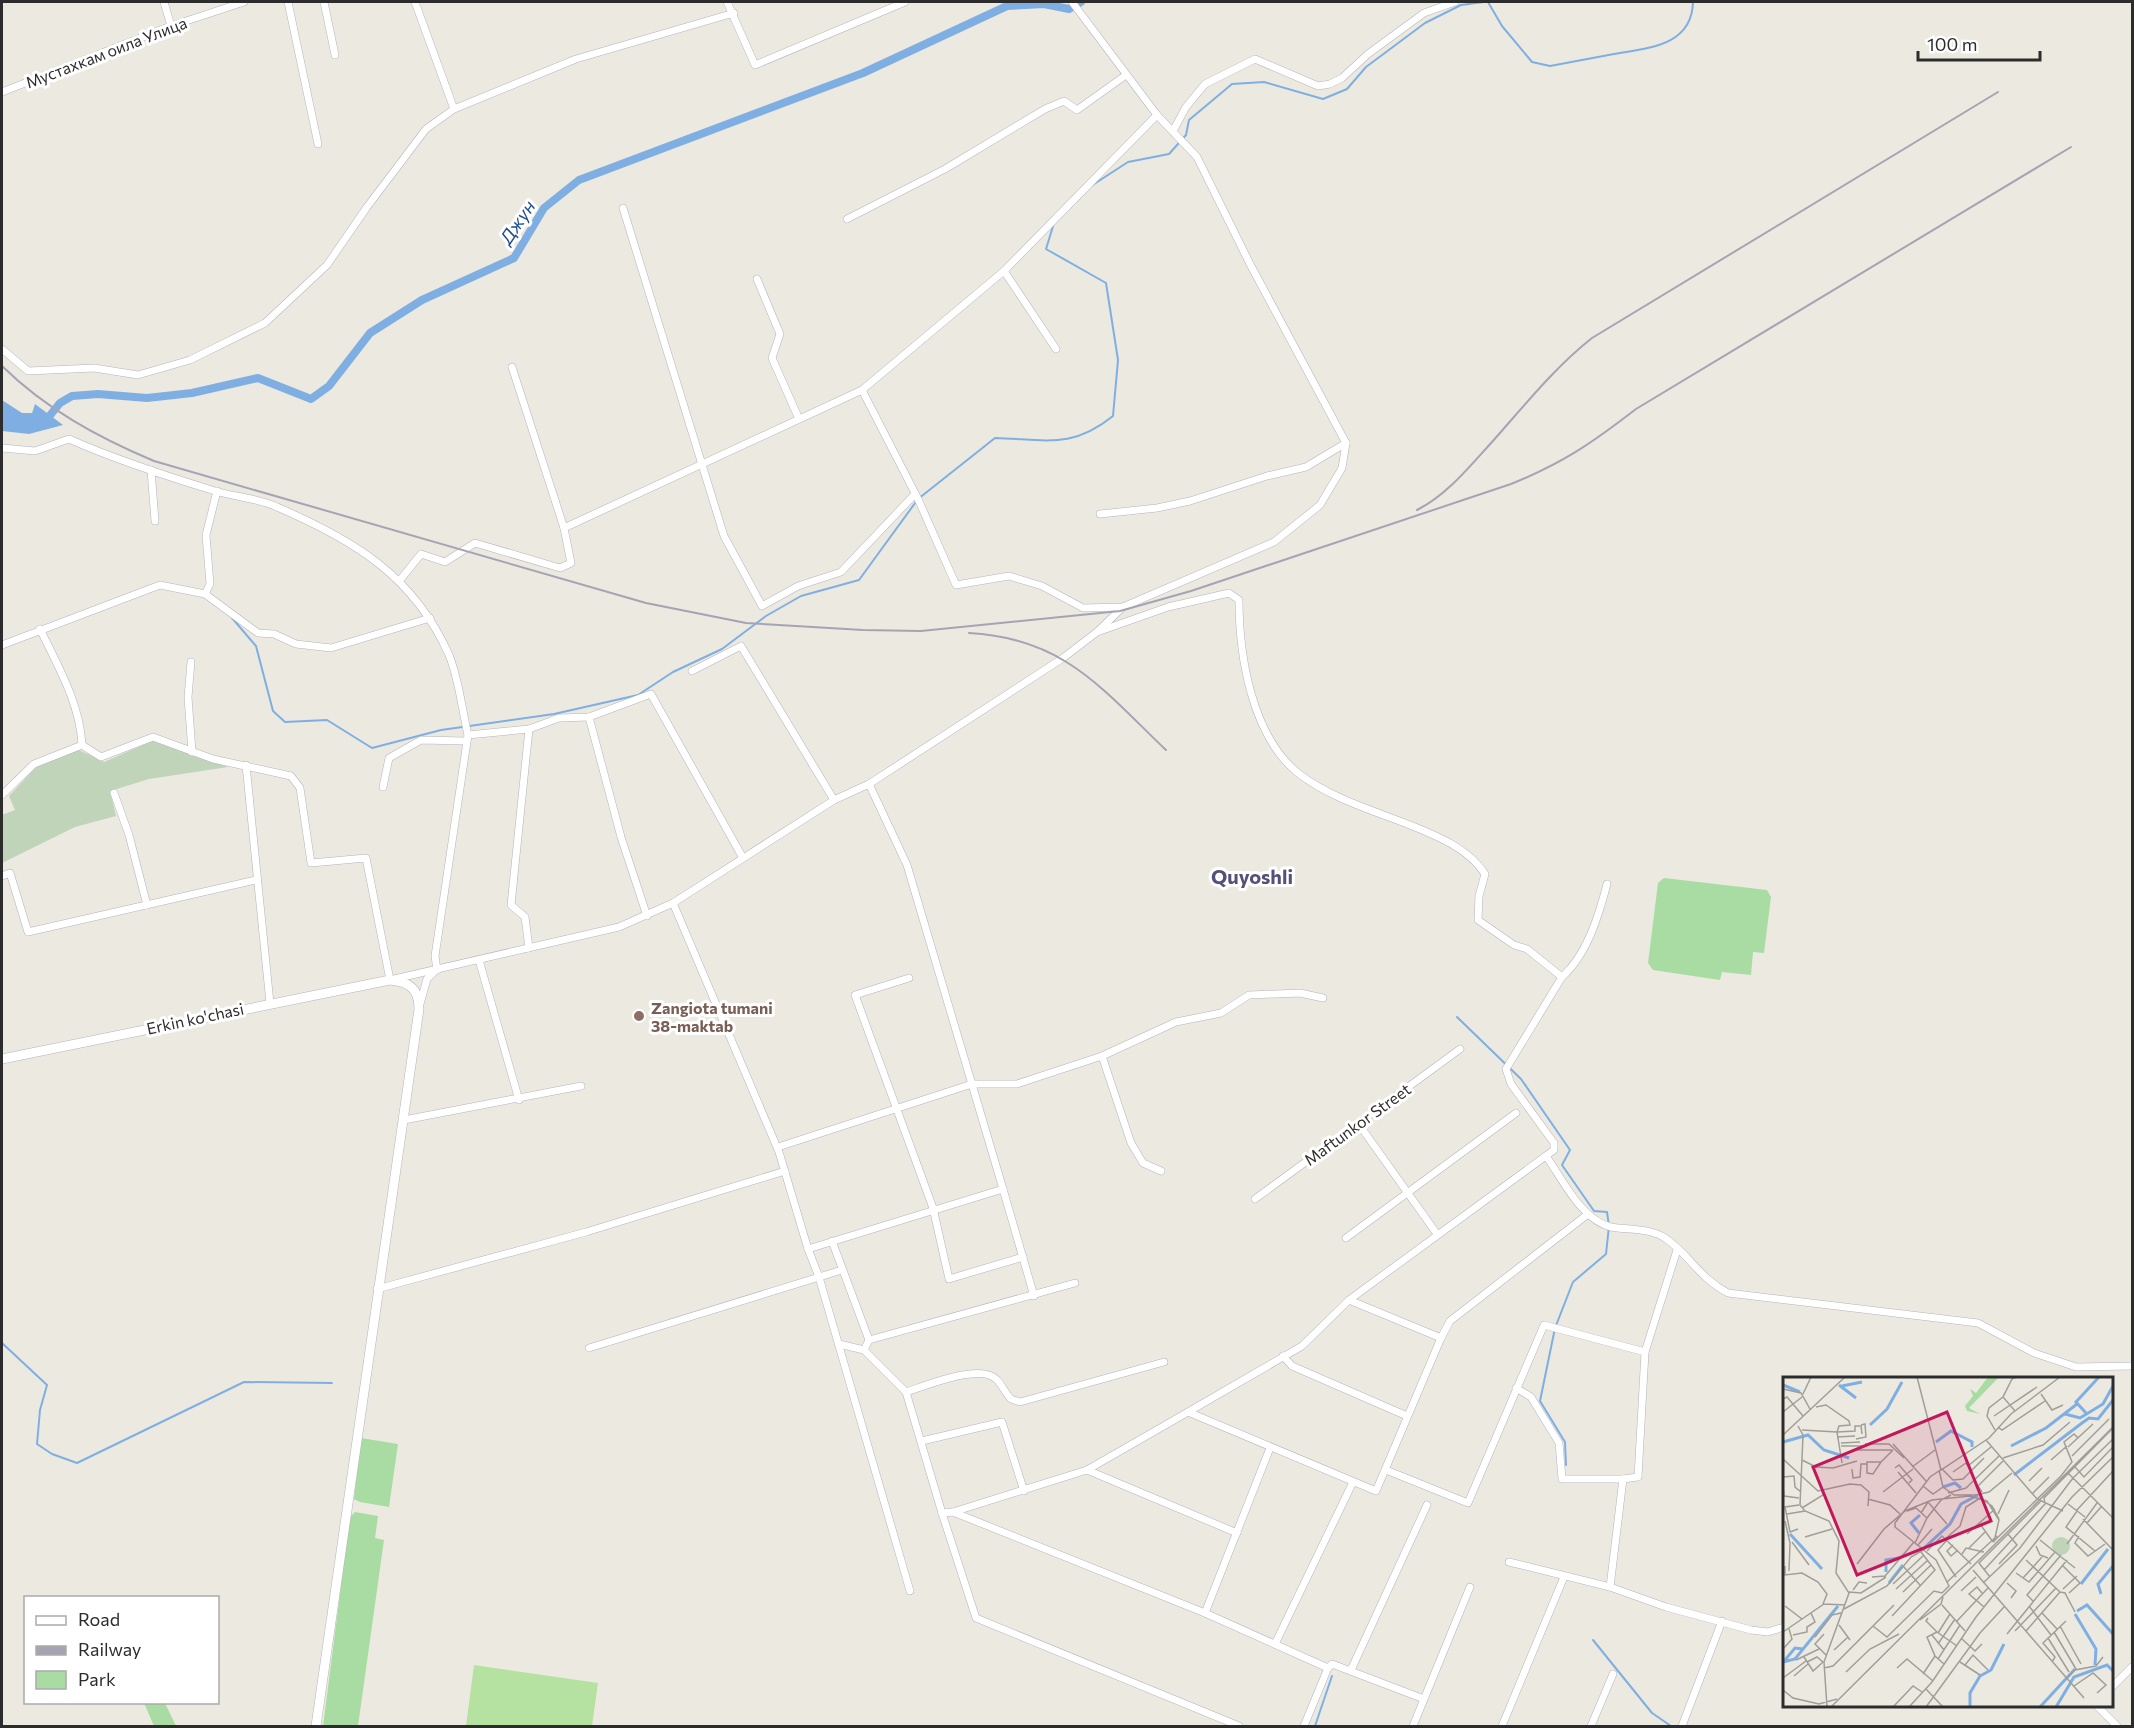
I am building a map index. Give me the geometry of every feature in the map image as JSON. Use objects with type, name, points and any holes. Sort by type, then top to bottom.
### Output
[{"type":"main road","name":"Erkin ko'chasi","points":[[2,1059],[390,980]]},
{"type":"main road","points":[[316,1726],[377,1288],[419,1009],[414,988],[404,982],[390,980]]},
{"type":"street","points":[[164,2],[171,26]]},
{"type":"street","name":"Мустахкам оила Улица","points":[[2,92],[171,26],[244,2]]},
{"type":"street","points":[[288,2],[318,144]]},
{"type":"street","points":[[324,2],[335,55]]},
{"type":"street","points":[[415,2],[454,109]]},
{"type":"street","points":[[726,2],[734,13],[755,65],[905,2]]},
{"type":"street","points":[[82,745],[101,757],[153,737],[192,752],[291,776],[300,788],[311,863],[366,858],[390,980],[619,927],[647,916],[673,903],[834,800],[869,784],[1063,658],[1097,632],[1124,607],[1274,542],[1320,505],[1342,468],[1346,443],[1250,264],[1197,157],[1157,115],[1072,2]]},
{"type":"street","points":[[1173,131],[1205,84],[1255,59],[1318,86],[1330,84],[1342,78],[1368,54],[1424,13],[1455,2]]},
{"type":"street","points":[[2,349],[28,372],[94,368],[138,375],[190,360],[265,323],[327,265],[426,129],[454,109],[576,59],[734,13]]},
{"type":"street","points":[[847,219],[945,170],[1045,109],[1064,101],[1077,110],[1126,75]]},
{"type":"street","points":[[564,528],[862,390],[1004,271],[1157,115]]},
{"type":"street","points":[[623,208],[724,536],[762,606],[798,586],[841,572],[915,494]]},
{"type":"street","points":[[1004,271],[1056,349]]},
{"type":"street","points":[[757,279],[780,334],[772,358],[799,419]]},
{"type":"street","points":[[400,580],[421,554],[445,562],[475,543],[560,568],[571,563],[564,528],[512,367]]},
{"type":"street","points":[[862,390],[915,494],[956,585],[1009,576],[1042,586],[1083,608],[1124,607]]},
{"type":"street","points":[[2,448],[36,452],[69,439],[110,457],[217,492],[276,506],[369,555],[400,580],[430,618],[450,657],[467,738],[435,956],[437,970]]},
{"type":"street","points":[[1100,514],[1157,508],[1306,467],[1346,443]]},
{"type":"street","points":[[151,470],[155,520]]},
{"type":"street","points":[[205,594],[210,584],[206,535],[217,492]]},
{"type":"street","points":[[2,645],[160,585],[205,594],[258,633],[274,634],[296,644],[331,648],[430,618]]},
{"type":"street","points":[[1097,632],[1168,607],[1229,593],[1239,600],[1239,633],[1249,689],[1270,740],[1298,772],[1340,797],[1437,836],[1476,860],[1485,874],[1479,896],[1478,920],[1514,945],[1527,948],[1562,977]]},
{"type":"street","points":[[40,629],[71,695],[81,725],[82,745]]},
{"type":"street","points":[[692,671],[741,646],[834,800]]},
{"type":"street","points":[[191,662],[188,697],[192,752]]},
{"type":"street","points":[[383,787],[390,758],[422,740],[467,738],[529,729],[559,718],[589,717],[651,694],[743,858]]},
{"type":"street","points":[[589,717],[621,837],[647,916]]},
{"type":"street","points":[[529,729],[511,904],[525,917],[529,948]]},
{"type":"street","points":[[2,795],[34,764],[82,745]]},
{"type":"street","points":[[246,765],[270,1003]]},
{"type":"street","points":[[869,784],[907,865],[1034,1296]]},
{"type":"street","points":[[114,793],[129,835],[147,905]]},
{"type":"street","points":[[2,876],[10,873],[28,932],[256,880]]},
{"type":"street","points":[[942,1513],[953,1512],[1024,1491],[1087,1470],[1302,1346],[1349,1300],[1554,1150],[1554,1143],[1511,1084],[1506,1069],[1562,977],[1574,967],[1607,884]]},
{"type":"street","points":[[673,903],[777,1147],[808,1249],[819,1276],[910,1591]]},
{"type":"street","points":[[479,960],[519,1100]]},
{"type":"street","points":[[419,1009],[427,979],[437,970]]},
{"type":"street","points":[[909,978],[855,995],[899,1108],[933,1208],[949,1279],[1023,1257]]},
{"type":"street","points":[[777,1147],[972,1084],[1017,1084],[1102,1056],[1176,1022],[1221,1013],[1249,995],[1300,993],[1323,998]]},
{"type":"street","name":"Maftunkor Street","points":[[1255,1199],[1460,1049]]},
{"type":"street","points":[[1102,1056],[1131,1143],[1143,1163],[1161,1171]]},
{"type":"street","points":[[404,1120],[519,1100],[582,1086]]},
{"type":"street","points":[[1346,1238],[1516,1113]]},
{"type":"street","points":[[1358,1123],[1437,1234]]},
{"type":"street","points":[[1546,1155],[1588,1214],[1609,1226],[1665,1238],[1710,1284],[1728,1293],[1978,1323],[2034,1353],[2076,1367],[2133,1366]]},
{"type":"street","points":[[377,1288],[586,1232],[785,1171]]},
{"type":"street","points":[[808,1249],[933,1208],[1003,1189]]},
{"type":"street","points":[[1188,1412],[1376,1491],[1449,1321],[1588,1214]]},
{"type":"street","points":[[832,1241],[869,1340],[864,1350]]},
{"type":"street","points":[[1516,1388],[1531,1397],[1559,1443],[1562,1479],[1638,1477],[1645,1352],[1677,1250]]},
{"type":"street","points":[[589,1348],[842,1270]]},
{"type":"street","points":[[869,1340],[1075,1283]]},
{"type":"street","points":[[1349,1300],[1441,1338]]},
{"type":"street","points":[[1386,1470],[1468,1503],[1544,1325],[1645,1352]]},
{"type":"street","points":[[839,1344],[864,1350],[906,1392],[976,1617],[1239,1726]]},
{"type":"street","points":[[1283,1356],[1292,1366],[1407,1416]]},
{"type":"street","points":[[906,1392],[973,1373],[997,1379],[1011,1399],[1020,1402],[1164,1362]]},
{"type":"street","points":[[922,1441],[1002,1422],[1024,1491]]},
{"type":"street","points":[[1205,1613],[1270,1448]]},
{"type":"street","points":[[1087,1470],[1237,1533]]},
{"type":"street","points":[[1610,1587],[1623,1479]]},
{"type":"street","points":[[1275,1644],[1353,1482]]},
{"type":"street","points":[[1351,1670],[1426,1504]]},
{"type":"street","points":[[953,1512],[1205,1613],[1328,1668]]},
{"type":"street","points":[[1509,1562],[1610,1587],[1666,1607],[1759,1632],[1783,1628]]},
{"type":"street","points":[[1502,1726],[1564,1577]]},
{"type":"street","points":[[1413,1726],[1470,1587]]},
{"type":"street","points":[[1682,1726],[1722,1621]]},
{"type":"street","points":[[1304,1726],[1328,1668],[1332,1664],[1424,1699]]},
{"type":"street","points":[[2113,1687],[2133,1666]]},
{"type":"street","points":[[1591,1726],[1612,1674]]},
{"type":"street","points":[[2098,1707],[2116,1726]]},
{"type":"green space","points":[[152,741],[228,767],[149,779],[110,791],[116,816],[75,827],[2,863],[2,815],[15,810],[9,796],[39,764],[79,750],[104,762]]},
{"type":"green space","points":[[1664,878],[1767,890],[1771,897],[1764,953],[1753,952],[1751,975],[1722,972],[1720,980],[1653,970],[1648,963],[1658,883]]},
{"type":"green space","points":[[361,1438],[398,1444],[389,1507],[354,1499]]},
{"type":"green space","points":[[355,1512],[378,1516],[375,1538],[384,1540],[358,1726],[323,1726],[350,1517]]},
{"type":"green space","points":[[474,1665],[598,1683],[592,1726],[466,1726]]},
{"type":"green space","points":[[144,1704],[165,1704],[176,1726],[154,1726]]},
{"type":"water","points":[[2,400],[22,413],[32,413],[35,404],[63,425],[29,434],[2,431]]},
{"type":"waterway","name":"Джун","points":[[41,421],[47,419],[60,403],[72,396],[98,394],[147,398],[192,393],[258,378],[311,399],[329,386],[370,333],[422,300],[514,258],[544,208],[579,180],[863,73],[1007,6],[1044,4],[1069,9],[1081,2]]},
{"type":"waterway","points":[[1091,186],[1128,162],[1169,154],[1186,135],[1189,120],[1232,84],[1264,82],[1323,99],[1347,89],[1366,67],[1425,23],[1461,5],[1484,2]]},
{"type":"waterway","points":[[1488,2],[1502,26],[1532,62],[1550,66],[1641,50],[1666,42],[1685,28],[1691,17],[1693,2]]},
{"type":"waterway","points":[[232,618],[256,646],[273,711],[285,722],[327,720],[372,748],[441,730],[554,714],[638,695],[673,672],[722,649],[766,616],[801,596],[859,580],[918,499],[995,438],[1043,440],[1070,438],[1098,427],[1113,416],[1118,360],[1106,283],[1046,249],[1054,223]]},
{"type":"waterway","points":[[1457,1017],[1521,1079],[1570,1150],[1562,1165],[1594,1211],[1607,1212],[1609,1226],[1606,1254],[1573,1282],[1555,1328],[1540,1401],[1565,1442],[1566,1465]]},
{"type":"waterway","points":[[2,1343],[47,1385],[40,1410],[37,1444],[52,1454],[77,1463],[244,1382],[332,1383]]},
{"type":"waterway","points":[[1593,1640],[1652,1713],[1671,1726]]},
{"type":"waterway","points":[[1315,1726],[1332,1676]]},
{"type":"railway","points":[[1417,510],[1428,504],[1458,479],[1552,375],[1592,338],[1998,92]]},
{"type":"railway","points":[[2,366],[36,396],[73,421],[154,461],[646,603],[746,623],[921,631],[1120,611],[1191,591],[1511,484],[1546,468],[1591,442],[1636,409],[2071,147]]},
{"type":"railway","points":[[969,633],[1002,637],[1031,645],[1056,656],[1101,687],[1166,750]]},
{"type":"place","name":"Zangiota tumani 38-maktab","points":[[639,1016]]},
{"type":"district","name":"Quyoshli","points":[[1252,876]]}]
